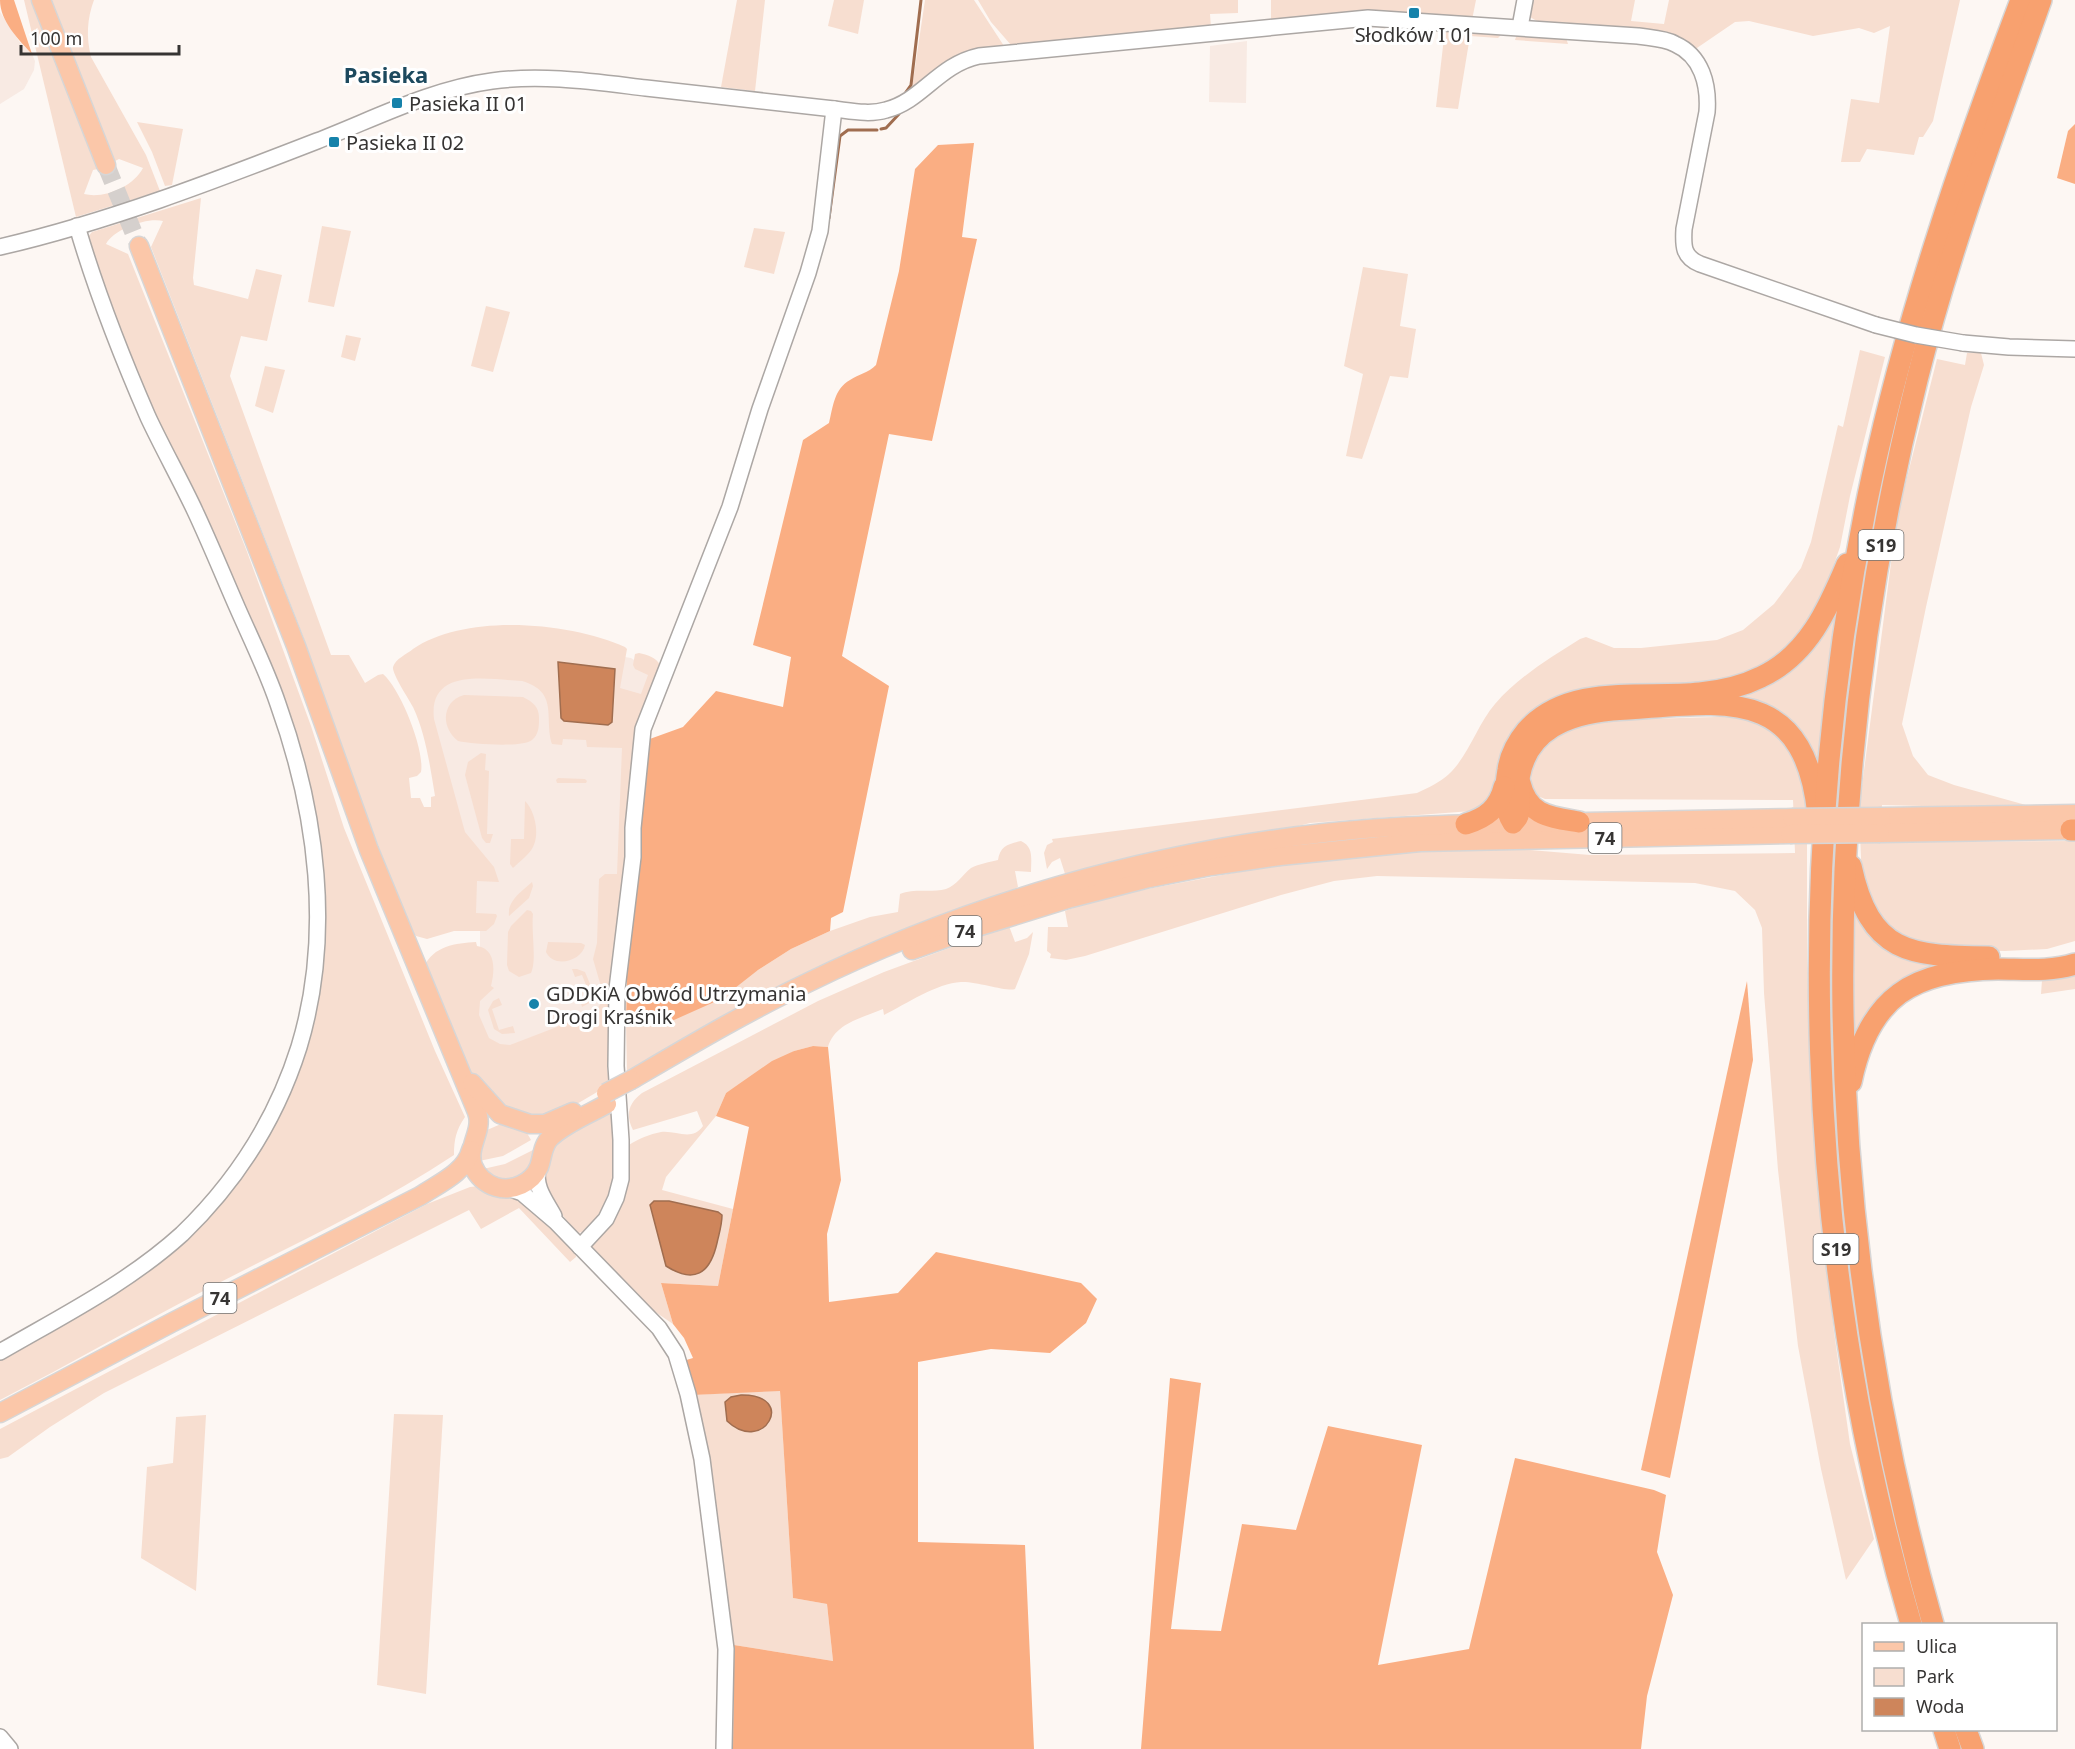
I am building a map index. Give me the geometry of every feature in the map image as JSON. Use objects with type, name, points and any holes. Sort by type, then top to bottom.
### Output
[{"type":"highway","name":"S19","points":[[1911,1623],[1864,1436],[1833,1226],[1822,1067],[1820,959],[1825,818],[1838,683],[1850,592],[1884,428],[1925,274],[1961,163],[2021,0]]},
{"type":"highway","name":"S19","points":[[1933,1623],[1900,1495],[1882,1404],[1863,1283],[1845,1112],[1841,960],[1845,838],[1865,640],[1885,523],[1904,433],[1918,376],[1955,250],[1991,141],[2042,0]]},
{"type":"highway","points":[[1513,831],[1518,815],[1513,780],[1508,767],[1517,744],[1535,722],[1561,706],[1594,698],[1715,691],[1750,682],[1778,667],[1804,644],[1823,617],[1863,526]]},
{"type":"highway","points":[[1466,824],[1486,816],[1495,808],[1536,741],[1566,718],[1596,711],[1735,705],[1767,714],[1789,732],[1803,758],[1815,797],[1822,867]]},
{"type":"highway","points":[[1513,780],[1536,811],[1544,815],[1580,822]]},
{"type":"highway","points":[[1845,838],[1855,886],[1868,914],[1887,938],[1909,950],[1942,956],[2025,957],[2050,956],[2075,948]]},
{"type":"highway","points":[[1845,1112],[1854,1068],[1865,1036],[1890,1001],[1915,983],[1948,972],[2044,969],[2075,964]]},
{"type":"highway","points":[[1944,1731],[1950,1749]]},
{"type":"highway","points":[[1966,1731],[1973,1749]]},
{"type":"main road","points":[[41,0],[106,165]]},
{"type":"main road","points":[[139,246],[290,628],[373,860],[424,987],[458,1061],[479,1117],[478,1132]]},
{"type":"main road","name":"74","points":[[631,1085],[780,1009],[859,972],[916,949],[1041,907],[1145,879],[1280,856],[1411,843],[1580,822],[1791,826]]},
{"type":"main road","name":"74","points":[[420,1196],[467,1181],[479,1181],[500,1188],[526,1183],[540,1162],[545,1144],[552,1136],[707,1035],[817,978],[922,933],[1033,894],[1153,862],[1239,846],[1354,830],[1466,824],[1513,831],[1881,825],[2074,826]]},
{"type":"main road","points":[[458,1061],[494,1110],[533,1130],[539,1140],[540,1162]]},
{"type":"main road","name":"74","points":[[0,1413],[420,1196],[458,1170],[468,1159],[478,1132],[492,1121],[517,1120],[540,1125],[607,1099]]},
{"type":"main road","points":[[471,1150],[475,1170],[488,1183]]},
{"type":"street","points":[[1520,27],[1525,0]]},
{"type":"street","points":[[0,247],[77,226],[215,180],[420,100],[463,86],[490,81],[526,78],[578,81],[877,112],[894,108],[910,99],[952,66],[969,58],[1317,21],[1368,18],[1638,36],[1676,44],[1692,56],[1702,73],[1708,97],[1684,229],[1683,246],[1689,259],[1876,325],[1916,335],[1963,343],[2008,347],[2075,349]]},
{"type":"street","points":[[580,1247],[606,1219],[616,1198],[621,1179],[616,1066],[617,1000],[633,857],[633,828],[643,729],[730,507],[760,409],[808,273],[820,231],[834,109]]},
{"type":"street","points":[[0,1352],[134,1272],[202,1214],[235,1175],[267,1125],[285,1088],[308,1011],[317,948],[318,912],[312,841],[298,772],[284,721],[270,682],[197,516],[141,398],[94,283],[77,226]]},
{"type":"street","points":[[540,1162],[537,1178],[539,1188],[556,1222]]},
{"type":"street","points":[[508,1188],[522,1193],[556,1222],[666,1335],[680,1364],[702,1459],[724,1637],[724,1749]]},
{"type":"street","points":[[0,1737],[10,1749]]},
{"type":"shaded area","points":[[0,0],[14,0],[32,54],[6,22]]},
{"type":"shaded area","points":[[0,12],[35,61],[34,70],[24,89],[0,104]]},
{"type":"shaded area","points":[[1247,41],[1246,103],[1209,102],[1210,46]]},
{"type":"shaded area","points":[[2075,124],[2075,184],[2057,178],[2068,131]]},
{"type":"shaded area","points":[[974,143],[962,237],[977,239],[932,441],[889,434],[842,656],[889,686],[843,912],[831,918],[830,931],[791,949],[758,970],[721,999],[665,1024],[626,1022],[627,975],[647,740],[683,727],[716,691],[783,707],[791,657],[753,645],[803,440],[829,423],[835,399],[841,388],[876,365],[899,271],[915,169],[938,145]]},
{"type":"shaded area","points":[[497,636],[631,658],[652,671],[609,1022],[505,1063],[458,1014],[480,951],[480,919],[472,916],[420,708]]},
{"type":"shaded area","points":[[1747,981],[1753,1060],[1670,1478],[1641,1470]]},
{"type":"shaded area","points":[[813,1046],[828,1047],[841,1180],[827,1234],[829,1302],[898,1293],[936,1252],[1081,1283],[1097,1299],[1086,1323],[1050,1353],[991,1349],[918,1362],[918,1542],[1025,1545],[1034,1749],[733,1749],[734,1645],[833,1661],[827,1604],[793,1598],[780,1391],[693,1395],[683,1361],[693,1358],[684,1338],[673,1324],[661,1283],[718,1286],[749,1127],[716,1116],[726,1093],[772,1061],[794,1051]]},
{"type":"shaded area","points":[[1170,1378],[1201,1383],[1171,1629],[1221,1631],[1242,1524],[1296,1530],[1328,1426],[1422,1445],[1378,1665],[1469,1649],[1515,1458],[1654,1490],[1666,1495],[1657,1552],[1673,1595],[1647,1696],[1641,1749],[1141,1749]]},
{"type":"green space","points":[[24,0],[32,0],[98,169],[93,170],[84,194],[100,195],[117,190],[132,181],[143,168],[119,159],[113,162],[49,0],[94,0],[88,28],[91,57],[146,155],[160,191],[76,217]]},
{"type":"green space","points":[[737,0],[765,0],[755,91],[721,87]]},
{"type":"green space","points":[[834,0],[864,0],[858,34],[828,26]]},
{"type":"green space","points":[[925,0],[974,0],[1004,46],[974,51],[954,58],[935,69],[912,88]]},
{"type":"green space","points":[[978,0],[1238,0],[1238,13],[1210,14],[1211,28],[1011,45],[991,22]]},
{"type":"green space","points":[[1271,0],[1476,0],[1472,20],[1271,21]]},
{"type":"green space","points":[[1530,0],[1635,0],[1631,21],[1664,24],[1669,0],[1960,0],[1933,121],[1923,137],[1919,137],[1914,155],[1867,149],[1860,162],[1841,162],[1851,99],[1879,103],[1890,26],[1874,33],[1859,28],[1813,36],[1749,21],[1735,22],[1694,50],[1542,24],[1530,17],[1528,13]]},
{"type":"green space","points":[[1445,29],[1502,34],[1498,38],[1470,36],[1458,109],[1436,107]]},
{"type":"green space","points":[[1517,34],[1566,38],[1568,44],[1515,40]]},
{"type":"green space","points":[[137,122],[183,129],[172,185],[165,186]]},
{"type":"green space","points":[[201,198],[194,285],[248,299],[256,269],[282,275],[267,341],[241,336],[230,376],[331,655],[349,655],[365,683],[383,674],[390,681],[404,705],[415,735],[421,762],[421,772],[409,778],[411,798],[420,798],[424,807],[431,807],[431,797],[435,796],[421,728],[413,707],[393,670],[396,662],[413,649],[435,638],[461,630],[518,625],[576,632],[602,638],[625,647],[627,649],[620,688],[641,694],[648,675],[635,669],[633,665],[635,654],[651,657],[660,665],[651,690],[611,1066],[607,1067],[609,1085],[546,1119],[506,1112],[473,1076],[460,1053],[424,967],[433,954],[439,950],[461,943],[476,942],[477,946],[488,951],[493,961],[491,986],[494,988],[480,1001],[479,1015],[489,1038],[500,1044],[510,1045],[588,1015],[598,1008],[601,1003],[602,990],[593,959],[597,943],[599,879],[605,874],[617,874],[622,748],[587,747],[586,740],[563,739],[562,745],[552,744],[546,699],[534,686],[522,681],[464,680],[451,683],[441,691],[435,702],[434,719],[465,832],[494,867],[499,882],[477,881],[476,913],[496,914],[497,916],[494,924],[486,931],[454,931],[427,939],[416,936],[400,903],[335,732],[303,636],[151,247],[163,221],[148,221],[123,229],[106,244],[128,254],[246,549],[311,726],[344,828],[435,1051],[465,1117],[456,1135],[454,1155],[424,1174],[364,1209],[0,1400],[0,1354],[127,1282],[260,1148],[320,965],[300,757],[151,409],[93,263],[87,238],[92,232]]},
{"type":"green space","points":[[322,226],[351,231],[334,307],[308,302]]},
{"type":"green space","points":[[754,228],[785,232],[774,274],[744,267]]},
{"type":"green space","points":[[1363,267],[1408,274],[1400,326],[1416,329],[1408,378],[1390,376],[1362,459],[1346,456],[1363,374],[1344,366]]},
{"type":"green space","points":[[486,306],[510,312],[493,372],[471,366]]},
{"type":"green space","points":[[346,335],[361,338],[355,361],[341,357]]},
{"type":"green space","points":[[1860,350],[1885,357],[1850,496],[1840,547],[1819,607],[1798,637],[1773,661],[1756,671],[1708,684],[1577,691],[1552,699],[1531,712],[1517,726],[1500,760],[1495,791],[1491,799],[1472,811],[1310,823],[1066,877],[1060,858],[1052,862],[1047,869],[1044,853],[1047,845],[1053,842],[1052,839],[1417,793],[1449,774],[1468,749],[1489,712],[1504,694],[1535,668],[1580,639],[1586,637],[1614,648],[1641,648],[1717,640],[1743,630],[1774,604],[1801,568],[1811,542],[1838,425],[1843,427]]},
{"type":"green space","points":[[1967,353],[1981,353],[1984,365],[1971,407],[1902,724],[1913,756],[1928,775],[1954,785],[2040,809],[1882,805],[1883,842],[2075,841],[2075,941],[2047,949],[1949,950],[1915,946],[1890,930],[1866,895],[1862,882],[1859,809],[1897,517],[1937,359],[1965,365]]},
{"type":"green space","points":[[265,366],[285,370],[273,413],[255,406]]},
{"type":"green space","points":[[1838,609],[1818,769],[1795,725],[1781,712],[1763,702],[1731,696],[1769,683],[1796,666],[1817,643]]},
{"type":"green space","points":[[464,695],[527,699],[535,705],[539,714],[536,735],[527,742],[508,745],[458,741],[448,729],[446,715],[451,703]]},
{"type":"green space","points":[[1750,716],[1773,727],[1794,751],[1807,787],[1807,961],[1811,1098],[1820,1205],[1834,1332],[1850,1444],[1874,1539],[1846,1580],[1821,1469],[1798,1346],[1778,1170],[1764,993],[1762,928],[1755,910],[1735,891],[1695,883],[1377,876],[1334,881],[1281,895],[1085,956],[1066,960],[1050,958],[1051,954],[1047,951],[1048,927],[1068,927],[1065,911],[1099,898],[1298,861],[1458,844],[1590,855],[1795,853],[1793,800],[1545,799],[1530,793],[1532,767],[1541,748],[1568,730],[1611,720]]},
{"type":"green space","points":[[481,753],[486,754],[485,770],[489,771],[487,834],[493,834],[490,843],[486,843],[482,838],[465,775],[468,762]]},
{"type":"green space","points":[[558,778],[587,781],[586,783],[557,783]]},
{"type":"green space","points":[[525,801],[529,805],[535,823],[535,842],[529,853],[513,868],[510,864],[511,839],[524,839]]},
{"type":"green space","points":[[1021,841],[1030,850],[1031,872],[1015,871],[1018,887],[1012,893],[721,1019],[627,1072],[626,1022],[665,1024],[791,949],[830,931],[870,917],[898,912],[900,894],[946,889],[971,868],[998,860],[1005,846]]},
{"type":"green space","points":[[532,882],[529,898],[509,916],[512,901]]},
{"type":"green space","points":[[1853,898],[1866,928],[1882,947],[1904,959],[1935,967],[1908,976],[1886,990],[1872,1005],[1851,1042]]},
{"type":"green space","points":[[527,910],[533,914],[534,961],[531,973],[519,977],[509,971],[507,965],[508,932]]},
{"type":"green space","points":[[1009,926],[1015,942],[1027,938],[1033,932],[1029,954],[1015,989],[967,982],[942,986],[884,1015],[883,1009],[850,1022],[837,1032],[828,1047],[813,1046],[794,1051],[726,1093],[716,1116],[666,1177],[662,1190],[733,1209],[718,1286],[661,1283],[673,1324],[648,1307],[592,1250],[591,1246],[629,1145],[661,1132],[689,1134],[699,1131],[703,1126],[697,1111],[633,1130],[629,1119],[630,1109],[642,1093],[818,1001],[884,972]]},
{"type":"green space","points":[[548,942],[585,945],[583,951],[573,959],[561,961],[550,957],[546,952]]},
{"type":"green space","points":[[572,969],[585,972],[593,991],[591,1002],[582,1007],[580,1000],[590,995],[582,975],[575,977]]},
{"type":"green space","points":[[2075,975],[2075,989],[2041,994],[2042,980]]},
{"type":"green space","points":[[499,998],[502,1005],[492,1009],[499,1030],[513,1026],[515,1033],[502,1034],[494,1029],[488,1010],[493,1001]]},
{"type":"green space","points":[[610,1109],[613,1123],[614,1170],[610,1191],[595,1221],[585,1231],[576,1233],[550,1198],[543,1177],[551,1146]]},
{"type":"green space","points":[[501,1124],[527,1133],[531,1140],[503,1156],[479,1161],[477,1158],[487,1130]]},
{"type":"green space","points":[[535,1149],[536,1155],[523,1177],[498,1182],[483,1169],[505,1164]]},
{"type":"green space","points":[[479,1186],[519,1196],[575,1250],[576,1257],[570,1262],[519,1208],[481,1229],[469,1210],[104,1393],[8,1457],[0,1459],[0,1429],[427,1204],[470,1187]]},
{"type":"green space","points":[[780,1390],[793,1598],[827,1604],[833,1661],[734,1645],[708,1456],[693,1395]]},
{"type":"green space","points":[[394,1414],[443,1415],[426,1694],[377,1685]]},
{"type":"green space","points":[[206,1415],[196,1591],[141,1558],[147,1467],[173,1463],[176,1417]]},
{"type":"water","points":[[558,662],[615,669],[612,722],[608,725],[564,721],[561,718]]},
{"type":"water","points":[[654,1201],[669,1201],[718,1212],[722,1215],[714,1254],[705,1269],[693,1275],[666,1266],[650,1205]]},
{"type":"water","points":[[741,1395],[758,1397],[768,1404],[771,1412],[769,1421],[763,1428],[753,1432],[741,1430],[727,1421],[725,1402],[731,1397]]},
{"type":"waterway","points":[[906,92],[911,85],[921,0]]},
{"type":"waterway","points":[[881,129],[886,128],[899,114]]},
{"type":"waterway","points":[[829,218],[840,136],[848,130],[877,130]]},
{"type":"tunnel","points":[[106,165],[139,246]]},
{"type":"place","name":"Słodków I 01","points":[[1414,13]]},
{"type":"place","name":"Pasieka II 01","points":[[397,103]]},
{"type":"place","name":"Pasieka II 02","points":[[334,142]]},
{"type":"place","name":"GDDKiA Obwód Utrzymania Drogi Kraśnik","points":[[534,1004]]},
{"type":"district","name":"Pasieka","points":[[386,74]]}]
